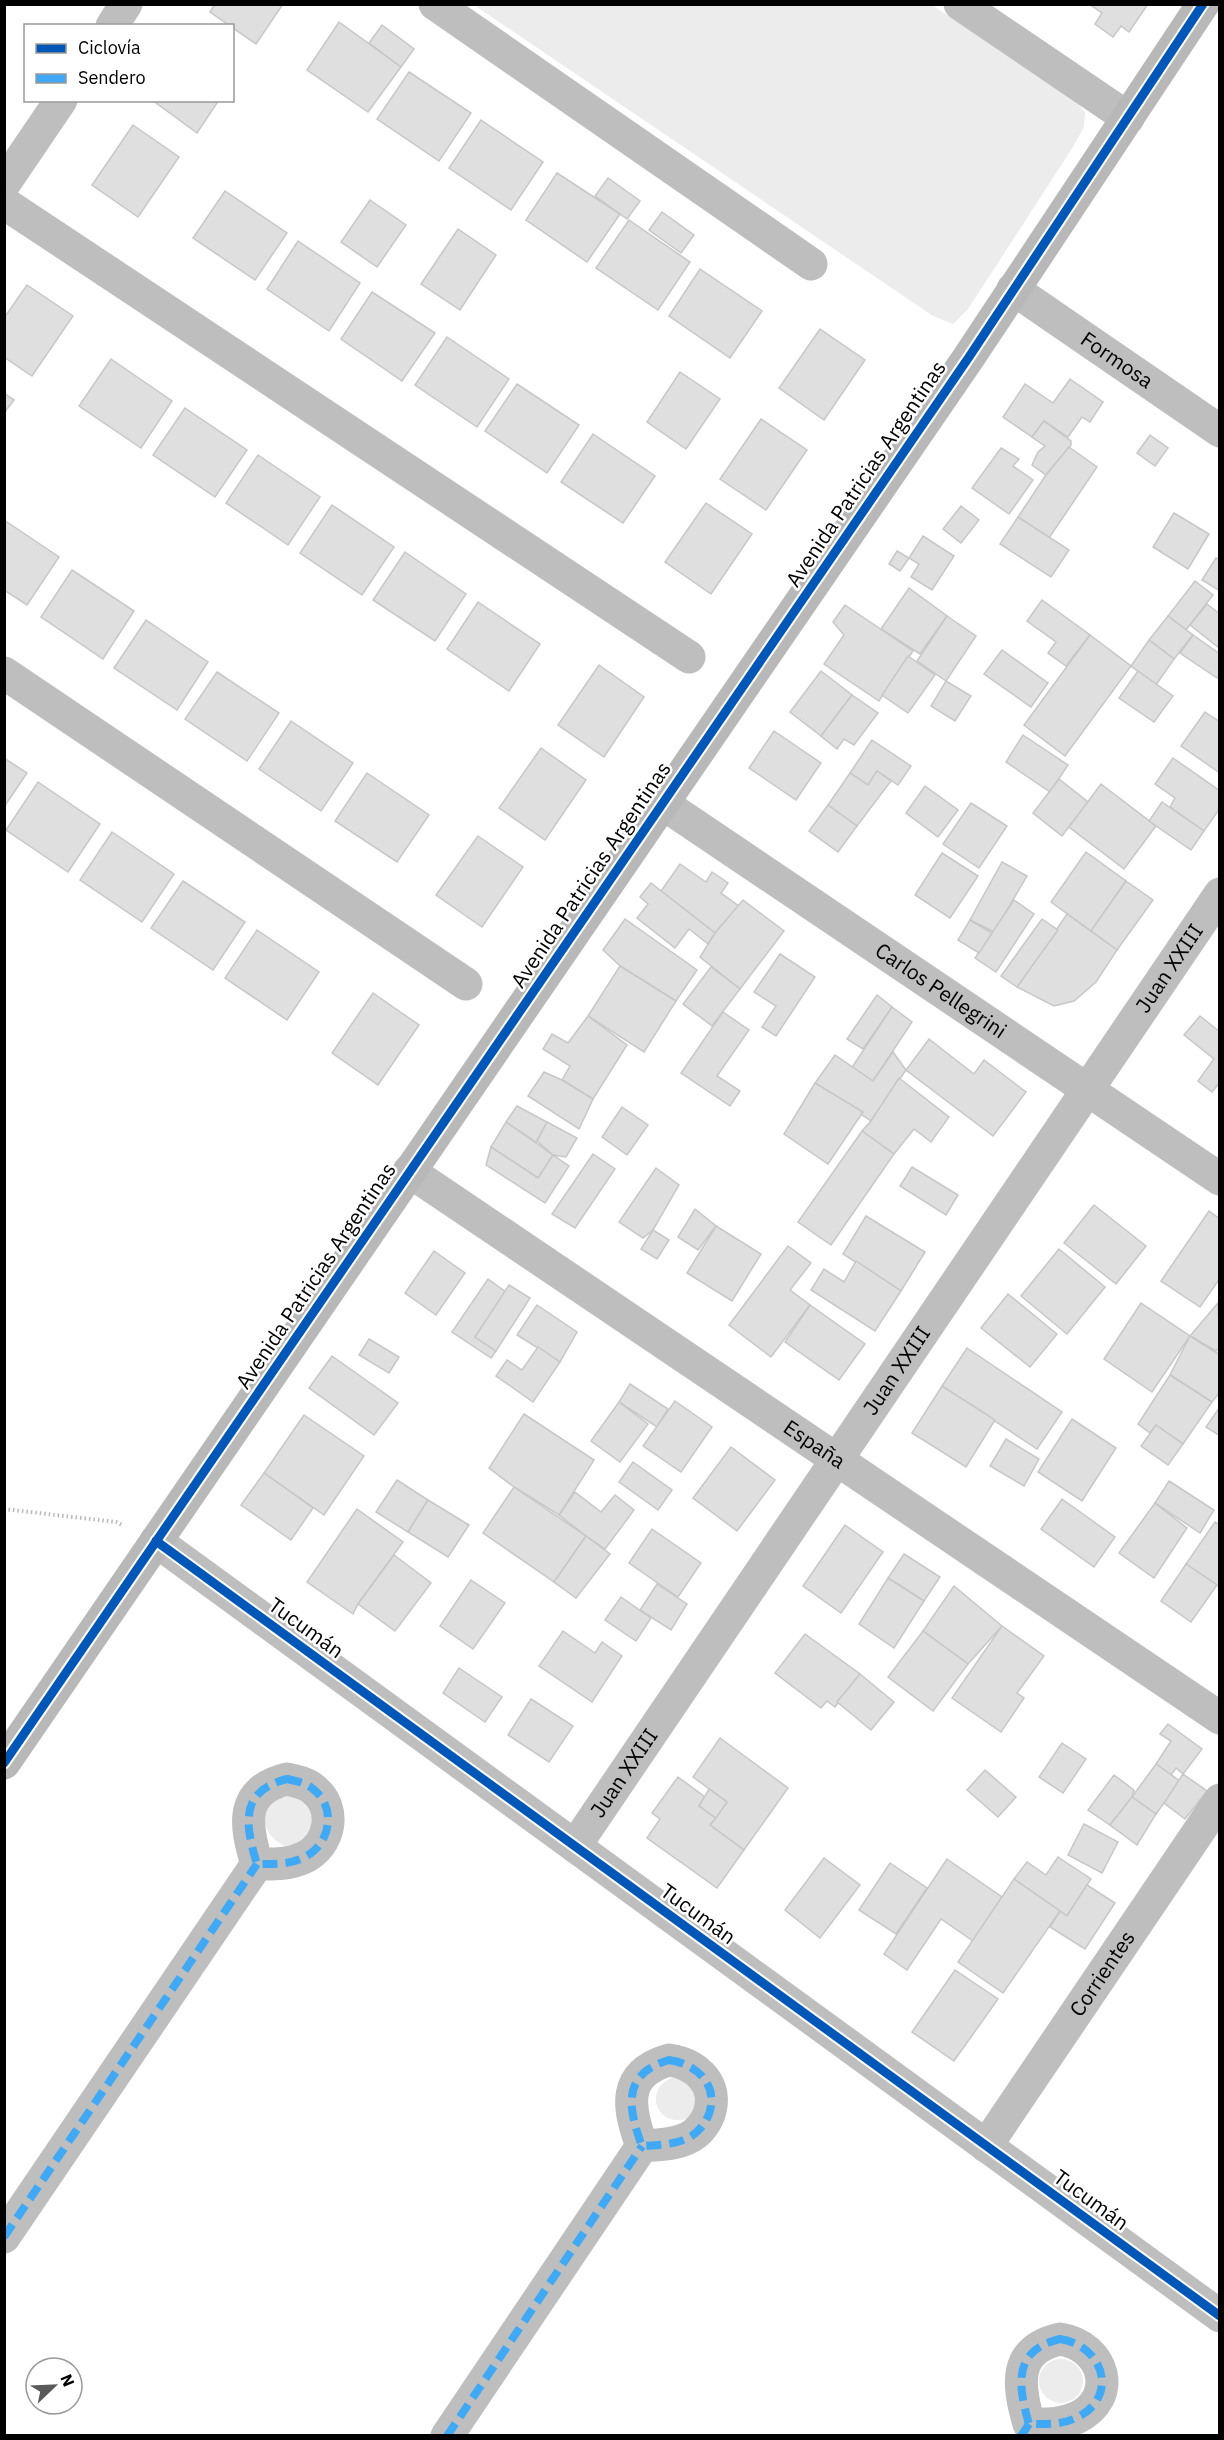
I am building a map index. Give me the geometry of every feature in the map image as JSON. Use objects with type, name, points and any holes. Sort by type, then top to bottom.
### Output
[{"type":"street","points":[[113,24],[126,4]]},
{"type":"street","points":[[435,4],[811,264]]},
{"type":"street","points":[[960,4],[1128,118]]},
{"type":"street","name":"Avenida Patricias Argentinas","points":[[4,1763],[1013,290],[1203,4]]},
{"type":"street","points":[[4,184],[60,102]]},
{"type":"street","points":[[4,203],[689,657]]},
{"type":"street","name":"Formosa","points":[[1013,290],[1220,431]]},
{"type":"street","points":[[4,673],[466,984]]},
{"type":"street","name":"Carlos Pellegrini","points":[[662,803],[1220,1179]]},
{"type":"street","name":"Juan XXIII","points":[[574,1846],[1220,894]]},
{"type":"street","name":"España","points":[[409,1171],[1220,1718]]},
{"type":"street","name":"Tucumán","points":[[156,1541],[1220,2316]]},
{"type":"street","name":"Corrientes","points":[[986,2146],[1220,1800]]},
{"type":"street","points":[[4,2237],[256,1864]]},
{"type":"street","points":[[447,2436],[642,2146]]},
{"type":"path","points":[[4,1509],[116,1522],[156,1541]]},
{"type":"shaded area","points":[[474,5],[932,5],[1075,101],[1085,112],[1084,127],[968,309],[953,324],[933,316]]},
{"type":"shaded area","points":[[291,1795],[313,1808],[310,1839],[287,1847],[270,1834],[266,1828],[265,1815],[267,1808],[273,1802]]},
{"type":"shaded area","points":[[677,2076],[700,2093],[689,2118],[677,2120],[661,2113],[656,2097],[659,2088],[666,2081]]},
{"type":"shaded area","points":[[1061,2359],[1077,2365],[1083,2381],[1077,2397],[1061,2403],[1045,2397],[1039,2381],[1045,2365]]},
{"type":"building","points":[[215,4],[283,4],[256,44],[234,29],[234,24],[227,24],[210,12]]},
{"type":"building","points":[[1093,4],[1148,4],[1129,32],[1121,26],[1113,37],[1095,24],[1102,13],[1092,6]]},
{"type":"building","points":[[339,22],[401,67],[368,112],[307,70]]},
{"type":"building","points":[[382,25],[414,49],[401,67],[369,43]]},
{"type":"building","points":[[409,72],[471,113],[439,161],[377,119]]},
{"type":"building","points":[[155,102],[218,102],[197,133]]},
{"type":"building","points":[[481,120],[543,162],[511,210],[449,168]]},
{"type":"building","points":[[133,125],[179,157],[138,217],[92,185]]},
{"type":"building","points":[[557,173],[620,214],[587,262],[526,220]]},
{"type":"building","points":[[608,178],[640,201],[627,219],[595,196]]},
{"type":"building","points":[[225,191],[287,233],[255,280],[193,238]]},
{"type":"building","points":[[370,200],[406,225],[377,267],[341,242]]},
{"type":"building","points":[[662,212],[694,235],[681,253],[649,230]]},
{"type":"building","points":[[629,220],[690,262],[658,310],[596,268]]},
{"type":"building","points":[[458,229],[496,255],[460,310],[421,284]]},
{"type":"building","points":[[298,241],[360,283],[329,331],[267,289]]},
{"type":"building","points":[[700,269],[762,311],[730,358],[669,316]]},
{"type":"building","points":[[27,285],[73,316],[32,376],[4,357],[4,318]]},
{"type":"building","points":[[372,292],[435,333],[402,381],[341,339]]},
{"type":"building","points":[[820,329],[865,360],[824,420],[779,388]]},
{"type":"building","points":[[447,337],[509,379],[477,427],[415,385]]},
{"type":"building","points":[[111,359],[172,401],[141,448],[79,406]]},
{"type":"building","points":[[680,372],[720,399],[686,449],[647,422]]},
{"type":"building","points":[[1070,379],[1103,402],[1090,422],[1082,417],[1068,437],[1044,421],[1032,437],[1003,417],[1025,384],[1053,403]]},
{"type":"building","points":[[517,384],[579,425],[547,473],[485,431]]},
{"type":"building","points":[[4,393],[14,400],[4,413]]},
{"type":"building","points":[[185,408],[247,450],[215,497],[153,455]]},
{"type":"building","points":[[761,419],[807,450],[766,510],[720,479]]},
{"type":"building","points":[[1044,421],[1071,441],[1071,445],[1046,475],[1032,465],[1038,452],[1045,446],[1032,437]]},
{"type":"building","points":[[593,434],[655,476],[623,523],[561,482]]},
{"type":"building","points":[[1150,435],[1168,448],[1155,466],[1137,453]]},
{"type":"building","points":[[1069,447],[1097,467],[1049,538],[1018,517],[1046,475]]},
{"type":"building","points":[[1001,448],[1019,459],[1013,466],[1033,480],[1009,514],[972,488]]},
{"type":"building","points":[[258,455],[320,497],[288,545],[226,503]]},
{"type":"building","points":[[706,503],[752,534],[711,594],[665,562]]},
{"type":"building","points":[[332,505],[394,547],[362,595],[300,553]]},
{"type":"building","points":[[961,506],[979,520],[961,543],[943,529]]},
{"type":"building","points":[[1174,513],[1209,534],[1188,569],[1153,547]]},
{"type":"building","points":[[1018,517],[1069,550],[1051,577],[1000,544]]},
{"type":"building","points":[[4,520],[59,557],[27,605],[4,590]]},
{"type":"building","points":[[923,536],[954,556],[932,590],[911,577],[919,564],[909,558]]},
{"type":"building","points":[[897,551],[909,558],[900,571],[889,564]]},
{"type":"building","points":[[405,552],[466,594],[435,641],[373,600]]},
{"type":"building","points":[[1216,558],[1220,560],[1220,591],[1202,580]]},
{"type":"building","points":[[72,570],[134,611],[103,659],[41,617]]},
{"type":"building","points":[[1195,581],[1213,595],[1186,630],[1168,616]]},
{"type":"building","points":[[909,588],[947,616],[920,654],[881,629]]},
{"type":"building","points":[[1042,600],[1090,635],[1066,666],[1048,653],[1056,642],[1027,621]]},
{"type":"building","points":[[478,602],[540,644],[509,691],[447,649]]},
{"type":"building","points":[[1207,604],[1220,614],[1219,648],[1190,625]]},
{"type":"building","points":[[845,605],[913,651],[879,701],[824,664],[844,635],[833,622]]},
{"type":"building","points":[[947,616],[976,636],[946,681],[917,661]]},
{"type":"building","points":[[1168,616],[1193,635],[1174,659],[1149,640]]},
{"type":"building","points":[[146,620],[208,662],[177,710],[114,668]]},
{"type":"building","points":[[1090,635],[1131,666],[1065,756],[1024,725]]},
{"type":"building","points":[[1193,635],[1220,654],[1220,674],[1217,678],[1180,653]]},
{"type":"building","points":[[1149,640],[1174,659],[1156,685],[1131,666]]},
{"type":"building","points":[[1002,650],[1048,683],[1031,707],[984,674]]},
{"type":"building","points":[[908,656],[935,675],[908,713],[882,695]]},
{"type":"building","points":[[599,665],[644,697],[604,757],[558,725]]},
{"type":"building","points":[[821,671],[852,695],[821,736],[790,712]]},
{"type":"building","points":[[1138,671],[1173,696],[1154,722],[1119,698]]},
{"type":"building","points":[[217,672],[279,713],[247,761],[185,719]]},
{"type":"building","points":[[946,681],[971,696],[955,721],[931,706]]},
{"type":"building","points":[[852,695],[878,713],[854,745],[844,739],[837,749],[821,736]]},
{"type":"building","points":[[1205,712],[1220,722],[1220,773],[1181,746]]},
{"type":"building","points":[[291,721],[353,763],[321,811],[259,769]]},
{"type":"building","points":[[774,731],[821,763],[796,800],[749,768]]},
{"type":"building","points":[[1023,735],[1068,765],[1050,792],[1006,762]]},
{"type":"building","points":[[872,740],[911,766],[898,785],[877,771],[868,785],[850,773]]},
{"type":"building","points":[[541,748],[586,780],[545,840],[499,808]]},
{"type":"building","points":[[4,758],[27,773],[4,807]]},
{"type":"building","points":[[1173,758],[1220,791],[1220,808],[1204,831],[1170,807],[1175,798],[1155,784]]},
{"type":"building","points":[[877,771],[891,781],[857,826],[828,805],[850,773],[868,785]]},
{"type":"building","points":[[367,773],[429,815],[397,862],[335,821]]},
{"type":"building","points":[[1059,779],[1088,802],[1062,836],[1033,813]]},
{"type":"building","points":[[38,782],[100,824],[68,872],[6,830]]},
{"type":"building","points":[[1101,784],[1156,826],[1124,869],[1069,827]]},
{"type":"building","points":[[925,786],[958,810],[938,837],[906,813]]},
{"type":"building","points":[[1162,802],[1204,831],[1191,850],[1149,821]]},
{"type":"building","points":[[971,803],[1007,826],[979,868],[943,844]]},
{"type":"building","points":[[828,805],[857,826],[838,852],[809,831]]},
{"type":"building","points":[[112,832],[174,874],[142,922],[80,880]]},
{"type":"building","points":[[478,836],[523,867],[482,927],[436,895]]},
{"type":"building","points":[[1086,852],[1126,881],[1091,931],[1051,902]]},
{"type":"building","points":[[942,853],[978,876],[950,918],[915,895]]},
{"type":"building","points":[[1002,862],[1027,876],[994,932],[970,920]]},
{"type":"building","points":[[680,864],[706,882],[712,872],[728,883],[721,893],[739,906],[715,933],[661,891]]},
{"type":"building","points":[[183,881],[245,922],[213,970],[151,928]]},
{"type":"building","points":[[1126,881],[1153,900],[1117,950],[1091,931]]},
{"type":"building","points":[[651,883],[715,933],[708,944],[689,929],[675,948],[637,918],[648,904],[640,897]]},
{"type":"building","points":[[743,900],[784,931],[740,989],[700,957],[715,933]]},
{"type":"building","points":[[1014,900],[1034,914],[996,972],[975,958]]},
{"type":"building","points":[[1067,914],[1117,950],[1096,982],[1074,1001],[1054,1006],[1017,987]]},
{"type":"building","points":[[625,919],[697,970],[676,1001],[620,966],[603,950]]},
{"type":"building","points":[[1042,919],[1058,930],[1017,987],[1001,976]]},
{"type":"building","points":[[970,920],[992,933],[979,953],[958,940]]},
{"type":"building","points":[[257,930],[319,972],[287,1020],[225,978]]},
{"type":"building","points":[[780,954],[815,977],[776,1036],[762,1027],[776,1006],[754,992]]},
{"type":"building","points":[[620,966],[676,1001],[644,1052],[588,1016]]},
{"type":"building","points":[[711,967],[740,989],[712,1026],[683,1004]]},
{"type":"building","points":[[373,993],[419,1025],[378,1085],[332,1053]]},
{"type":"building","points":[[877,995],[892,1007],[863,1049],[847,1039]]},
{"type":"building","points":[[892,1007],[912,1022],[873,1081],[851,1069]]},
{"type":"building","points":[[723,1012],[749,1030],[717,1076],[740,1091],[730,1106],[681,1073]]},
{"type":"building","points":[[588,1016],[627,1045],[593,1099],[562,1080],[570,1066],[543,1049],[552,1034],[568,1043]]},
{"type":"building","points":[[1200,1016],[1220,1032],[1220,1082],[1212,1092],[1198,1081],[1214,1059],[1184,1035]]},
{"type":"building","points":[[929,1039],[974,1074],[984,1060],[1026,1092],[993,1136],[906,1070]]},
{"type":"building","points":[[893,1052],[906,1070],[871,1121],[815,1083],[835,1055],[873,1081]]},
{"type":"building","points":[[544,1072],[593,1099],[579,1129],[528,1096]]},
{"type":"building","points":[[899,1078],[949,1117],[931,1142],[914,1129],[894,1154],[862,1131]]},
{"type":"building","points":[[815,1083],[863,1112],[828,1164],[784,1134]]},
{"type":"building","points":[[517,1106],[547,1122],[536,1142],[506,1122]]},
{"type":"building","points":[[622,1107],[648,1125],[627,1155],[602,1137]]},
{"type":"building","points":[[506,1122],[553,1155],[538,1178],[491,1147]]},
{"type":"building","points":[[547,1122],[577,1138],[566,1157],[553,1155],[537,1141]]},
{"type":"building","points":[[862,1131],[894,1154],[831,1245],[798,1222]]},
{"type":"building","points":[[491,1147],[538,1178],[553,1155],[569,1166],[545,1203],[486,1165]]},
{"type":"building","points":[[593,1154],[615,1169],[575,1228],[552,1214]]},
{"type":"building","points":[[912,1167],[958,1195],[946,1215],[900,1186]]},
{"type":"building","points":[[656,1168],[679,1185],[653,1230],[643,1238],[619,1222]]},
{"type":"building","points":[[1094,1205],[1146,1246],[1116,1284],[1064,1243]]},
{"type":"building","points":[[695,1209],[716,1226],[698,1250],[678,1237]]},
{"type":"building","points":[[1209,1211],[1220,1219],[1220,1278],[1200,1307],[1161,1281]]},
{"type":"building","points":[[866,1216],[925,1252],[901,1291],[843,1254]]},
{"type":"building","points":[[716,1226],[761,1254],[732,1301],[687,1273]]},
{"type":"building","points":[[653,1230],[669,1240],[657,1259],[641,1249]]},
{"type":"building","points":[[788,1246],[811,1263],[790,1290],[810,1305],[771,1357],[729,1325]]},
{"type":"building","points":[[1059,1249],[1105,1287],[1067,1334],[1021,1296]]},
{"type":"building","points":[[434,1251],[465,1273],[436,1315],[405,1293]]},
{"type":"building","points":[[856,1261],[901,1291],[875,1331],[811,1290],[824,1269],[844,1282]]},
{"type":"building","points":[[488,1279],[506,1292],[475,1337],[496,1351],[491,1358],[452,1332]]},
{"type":"building","points":[[509,1285],[530,1298],[496,1351],[475,1337]]},
{"type":"building","points":[[1008,1294],[1057,1334],[1030,1367],[981,1328]]},
{"type":"building","points":[[1141,1303],[1190,1336],[1152,1392],[1104,1359]]},
{"type":"building","points":[[1218,1303],[1220,1347],[1216,1351],[1190,1336]]},
{"type":"building","points":[[537,1305],[577,1332],[560,1362],[517,1335]]},
{"type":"building","points":[[810,1305],[865,1344],[839,1380],[785,1342]]},
{"type":"building","points":[[1190,1336],[1220,1355],[1220,1392],[1212,1402],[1170,1375]]},
{"type":"building","points":[[369,1339],[399,1357],[389,1373],[359,1355]]},
{"type":"building","points":[[538,1347],[560,1362],[533,1402],[496,1376],[507,1360],[522,1370]]},
{"type":"building","points":[[967,1348],[1062,1412],[1037,1449],[942,1386]]},
{"type":"building","points":[[332,1356],[398,1403],[374,1435],[309,1388]]},
{"type":"building","points":[[1170,1375],[1212,1402],[1183,1444],[1156,1425],[1150,1433],[1138,1424]]},
{"type":"building","points":[[630,1384],[668,1409],[657,1427],[619,1402]]},
{"type":"building","points":[[942,1386],[995,1420],[966,1467],[912,1433]]},
{"type":"building","points":[[675,1401],[712,1427],[681,1472],[643,1446]]},
{"type":"building","points":[[619,1402],[648,1424],[620,1462],[591,1441]]},
{"type":"building","points":[[1220,1407],[1220,1436],[1206,1427]]},
{"type":"building","points":[[524,1414],[594,1460],[559,1515],[514,1487],[489,1468]]},
{"type":"building","points":[[304,1415],[364,1456],[324,1515],[264,1473]]},
{"type":"building","points":[[1072,1419],[1116,1448],[1082,1501],[1038,1472]]},
{"type":"building","points":[[1156,1425],[1183,1444],[1168,1465],[1141,1446]]},
{"type":"building","points":[[1006,1439],[1039,1459],[1024,1486],[990,1466]]},
{"type":"building","points":[[731,1447],[775,1480],[737,1531],[693,1498]]},
{"type":"building","points":[[633,1462],[672,1490],[658,1510],[619,1482]]},
{"type":"building","points":[[264,1473],[313,1508],[291,1540],[241,1505]]},
{"type":"building","points":[[397,1480],[428,1500],[408,1532],[376,1512]]},
{"type":"building","points":[[1169,1481],[1214,1510],[1200,1533],[1155,1503]]},
{"type":"building","points":[[514,1487],[586,1536],[554,1582],[483,1533]]},
{"type":"building","points":[[575,1492],[601,1512],[615,1495],[634,1510],[605,1549],[559,1515]]},
{"type":"building","points":[[1062,1499],[1115,1537],[1094,1567],[1041,1529]]},
{"type":"building","points":[[428,1500],[469,1525],[448,1557],[408,1532]]},
{"type":"building","points":[[1155,1503],[1187,1528],[1154,1578],[1119,1553]]},
{"type":"building","points":[[357,1509],[403,1542],[353,1614],[307,1582]]},
{"type":"building","points":[[1215,1522],[1220,1525],[1220,1587],[1186,1564]]},
{"type":"building","points":[[845,1525],[883,1552],[841,1613],[803,1586]]},
{"type":"building","points":[[652,1529],[701,1563],[678,1597],[629,1563]]},
{"type":"building","points":[[586,1536],[610,1554],[576,1598],[554,1582]]},
{"type":"building","points":[[904,1554],[940,1577],[924,1601],[888,1578]]},
{"type":"building","points":[[394,1555],[431,1583],[395,1631],[358,1604]]},
{"type":"building","points":[[1186,1564],[1217,1585],[1191,1622],[1161,1601]]},
{"type":"building","points":[[888,1578],[924,1601],[894,1648],[859,1624]]},
{"type":"building","points":[[471,1580],[505,1603],[473,1649],[440,1626]]},
{"type":"building","points":[[657,1584],[687,1604],[671,1630],[640,1610]]},
{"type":"building","points":[[954,1586],[1002,1626],[968,1664],[923,1631]]},
{"type":"building","points":[[621,1597],[651,1618],[636,1641],[605,1620]]},
{"type":"building","points":[[1002,1626],[1044,1656],[1017,1693],[1024,1698],[1001,1732],[952,1698]]},
{"type":"building","points":[[563,1631],[595,1653],[602,1642],[622,1656],[592,1702],[539,1666]]},
{"type":"building","points":[[923,1631],[968,1664],[933,1711],[888,1677]]},
{"type":"building","points":[[805,1634],[860,1674],[835,1707],[827,1701],[821,1708],[775,1673]]},
{"type":"building","points":[[459,1668],[502,1697],[485,1722],[443,1693]]},
{"type":"building","points":[[860,1674],[894,1702],[871,1730],[837,1702]]},
{"type":"building","points":[[531,1699],[573,1726],[549,1762],[508,1735]]},
{"type":"building","points":[[1168,1724],[1202,1749],[1183,1774],[1176,1768],[1171,1775],[1156,1764],[1171,1741],[1160,1734]]},
{"type":"building","points":[[720,1738],[788,1788],[744,1850],[710,1825],[727,1802],[693,1777]]},
{"type":"building","points":[[1062,1743],[1086,1759],[1063,1793],[1039,1777]]},
{"type":"building","points":[[1156,1764],[1180,1781],[1156,1814],[1132,1797]]},
{"type":"building","points":[[985,1770],[1016,1797],[998,1817],[967,1790]]},
{"type":"building","points":[[1183,1774],[1207,1791],[1185,1819],[1164,1803]]},
{"type":"building","points":[[1114,1775],[1134,1790],[1132,1797],[1110,1825],[1088,1810]]},
{"type":"building","points":[[678,1777],[705,1797],[699,1806],[716,1818],[710,1825],[744,1850],[717,1888],[647,1838],[660,1819],[652,1813]]},
{"type":"building","points":[[709,1789],[727,1802],[716,1818],[699,1806]]},
{"type":"building","points":[[1132,1797],[1156,1814],[1137,1845],[1110,1825]]},
{"type":"building","points":[[1084,1824],[1118,1842],[1102,1873],[1068,1855]]},
{"type":"building","points":[[1058,1857],[1091,1879],[1067,1916],[1014,1879],[1027,1862],[1046,1875]]},
{"type":"building","points":[[824,1858],[860,1885],[820,1938],[785,1910]]},
{"type":"building","points":[[947,1859],[1002,1897],[973,1941],[941,1919],[907,1970],[884,1954]]},
{"type":"building","points":[[890,1863],[927,1888],[896,1934],[859,1910]]},
{"type":"building","points":[[1014,1879],[1060,1911],[1003,1993],[958,1962]]},
{"type":"building","points":[[1087,1885],[1115,1903],[1085,1949],[1050,1927],[1060,1911],[1067,1916]]},
{"type":"building","points":[[955,1970],[998,1999],[954,2061],[912,2032]]},
{"type":"marked path","points":[[287,1779],[307,1785],[321,1797],[328,1816],[325,1836],[319,1845],[303,1858],[286,1863],[257,1864],[249,1823],[253,1801],[271,1784],[287,1779]]},
{"type":"marked path","points":[[4,2237],[257,1864]]},
{"type":"marked path","points":[[669,2060],[688,2066],[703,2078],[711,2094],[709,2114],[701,2128],[688,2138],[671,2143],[642,2146],[634,2118],[632,2094],[643,2074],[653,2066],[669,2060]]},
{"type":"marked path","points":[[447,2436],[642,2146]]},
{"type":"marked path","points":[[1060,2339],[1088,2351],[1096,2362],[1101,2374],[1102,2386],[1098,2398],[1090,2409],[1076,2418],[1053,2424],[1029,2424],[1022,2396],[1022,2371],[1033,2352],[1044,2344],[1060,2339]]},
{"type":"marked path","points":[[1021,2436],[1029,2424]]},
{"type":"cycle path","points":[[4,1763],[969,357],[1203,4]]},
{"type":"cycle path","points":[[156,1541],[1220,2316]]}]
